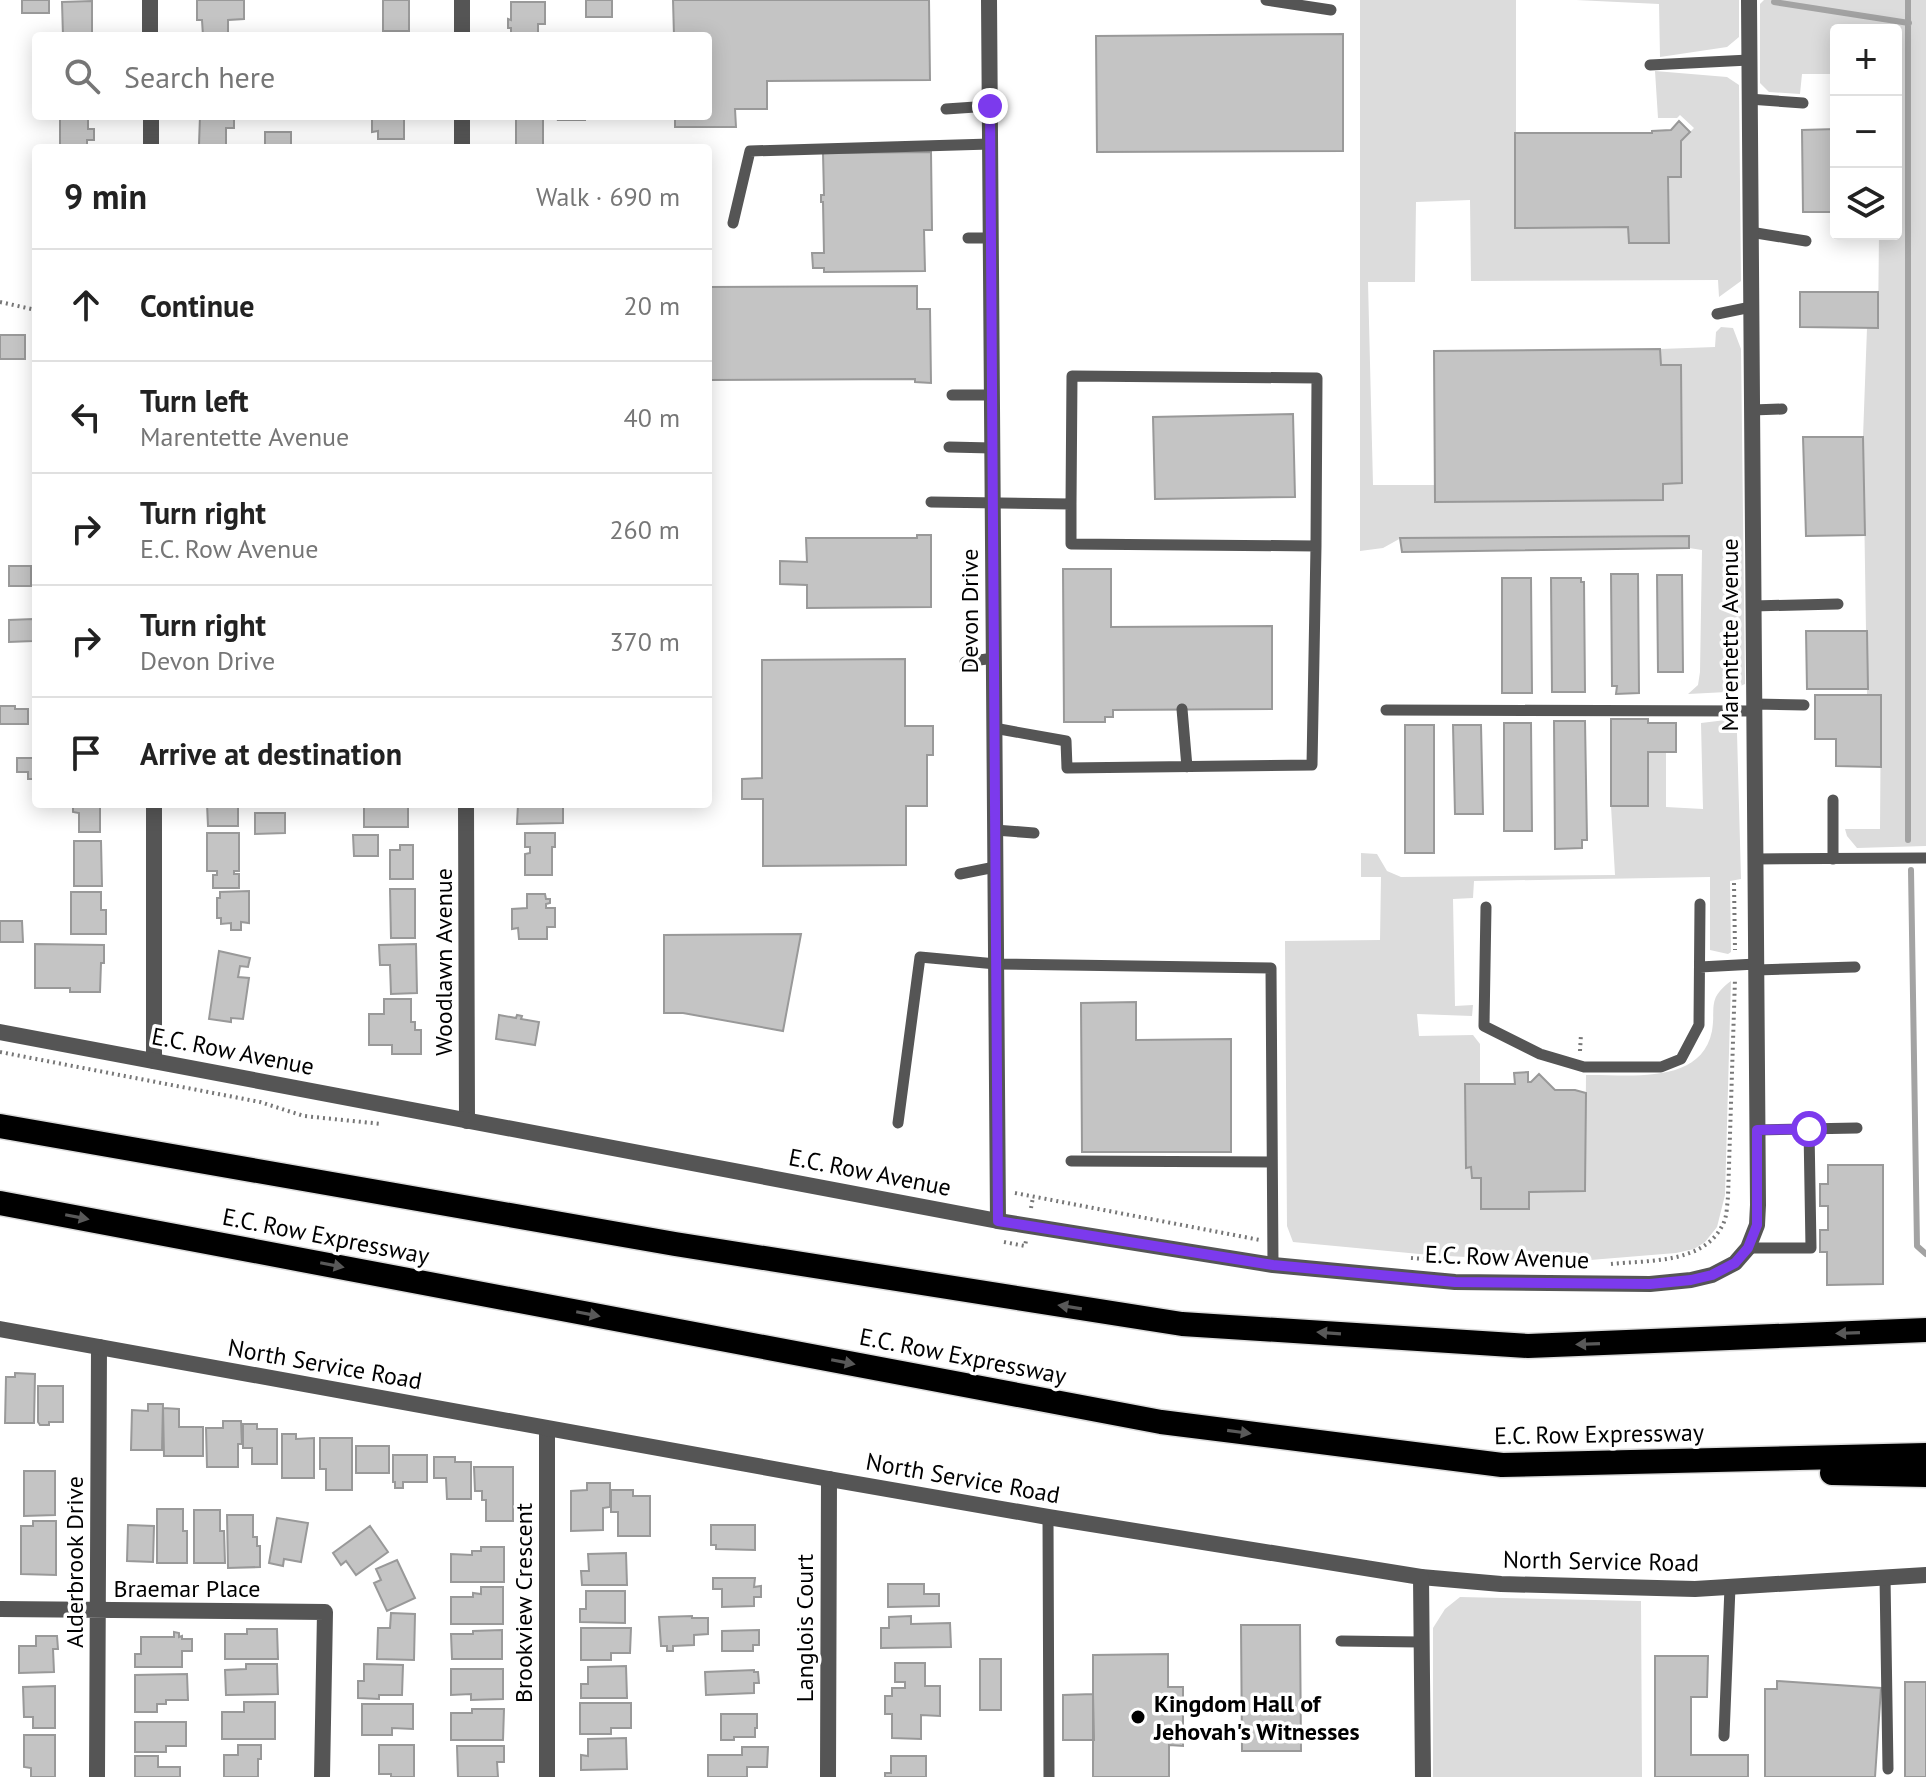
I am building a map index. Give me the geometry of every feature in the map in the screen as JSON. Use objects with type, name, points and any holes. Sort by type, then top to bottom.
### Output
[{"type":"highway","name":"E.C. Row Expressway","points":[[0,1126],[690,1247],[1182,1324],[1528,1346],[1926,1330]]},
{"type":"highway","name":"E.C. Row Expressway","points":[[0,1203],[1161,1422],[1502,1465],[1926,1455]]},
{"type":"highway","points":[[1502,1465],[1926,1475]]},
{"type":"street","points":[[150,0],[150,32]]},
{"type":"street","points":[[462,0],[462,32]]},
{"type":"street","name":"Devon Drive","points":[[989,0],[998,1221]]},
{"type":"street","name":"Marentette Avenue","points":[[1735,1263],[1748,1248],[1757,1225],[1749,0]]},
{"type":"street","points":[[151,120],[151,144]]},
{"type":"street","points":[[462,120],[462,144]]},
{"type":"street","points":[[154,808],[154,1061]]},
{"type":"street","name":"Woodlawn Avenue","points":[[466,808],[467,1121]]},
{"type":"street","name":"E.C. Row Avenue","points":[[0,1032],[998,1221],[1273,1265],[1455,1282],[1650,1284],[1712,1275],[1735,1263]]},
{"type":"street","name":"North Service Road","points":[[0,1329],[829,1479],[1421,1577],[1501,1584],[1695,1589],[1926,1575]]},
{"type":"street","name":"Alderbrook Drive","points":[[97,1777],[99,1347]]},
{"type":"street","name":"Brookview Crescent","points":[[547,1429],[547,1777]]},
{"type":"street","name":"Langlois Court","points":[[828,1777],[829,1479]]},
{"type":"street","points":[[1421,1577],[1423,1777]]},
{"type":"street","name":"Braemar Place","points":[[0,1609],[325,1612],[322,1777]]},
{"type":"lane","points":[[1266,0],[1331,10]]},
{"type":"lane","points":[[1650,65],[1749,60]]},
{"type":"lane","points":[[1749,99],[1803,103]]},
{"type":"lane","points":[[946,109],[990,106]]},
{"type":"lane","points":[[733,223],[750,151],[990,144]]},
{"type":"lane","points":[[1750,232],[1806,241]]},
{"type":"lane","points":[[968,238],[991,238]]},
{"type":"lane","points":[[1717,314],[1751,307]]},
{"type":"lane","points":[[994,728],[1066,741],[1067,768],[1312,765],[1316,546],[1317,378],[1072,376],[1071,544],[1316,546]]},
{"type":"lane","points":[[952,395],[992,395]]},
{"type":"lane","points":[[1752,410],[1782,409]]},
{"type":"lane","points":[[949,447],[992,448]]},
{"type":"lane","points":[[931,502],[1071,504]]},
{"type":"lane","points":[[1753,606],[1838,604]]},
{"type":"lane","points":[[965,662],[994,658]]},
{"type":"lane","points":[[1386,710],[1804,705]]},
{"type":"lane","points":[[1182,709],[1187,767]]},
{"type":"lane","points":[[1833,800],[1833,859]]},
{"type":"lane","points":[[995,830],[1034,833]]},
{"type":"lane","points":[[1755,859],[1926,858]]},
{"type":"lane","points":[[960,874],[995,867]]},
{"type":"lane","points":[[1486,907],[1484,1026],[1540,1054],[1584,1067],[1661,1067],[1681,1059],[1699,1025],[1700,904]]},
{"type":"lane","points":[[898,1123],[920,957],[996,964],[1271,968],[1273,1265]]},
{"type":"lane","points":[[1700,967],[1855,967]]},
{"type":"lane","points":[[1757,1130],[1857,1128]]},
{"type":"lane","points":[[1748,1248],[1811,1248],[1809,1129]]},
{"type":"lane","points":[[1071,1161],[1272,1162]]},
{"type":"lane","points":[[1048,1517],[1049,1777]]},
{"type":"lane","points":[[1885,1577],[1888,1769]]},
{"type":"lane","points":[[1724,1736],[1730,1587]]},
{"type":"lane","points":[[1341,1641],[1421,1642]]},
{"type":"path","points":[[0,302],[32,309]]},
{"type":"path","points":[[1734,883],[1735,946]]},
{"type":"path","points":[[1607,1264],[1681,1257],[1707,1246],[1724,1222],[1728,1197],[1735,985]]},
{"type":"path","points":[[1580,1051],[1581,1034]]},
{"type":"path","points":[[1015,1193],[1245,1238]]},
{"type":"path","points":[[1030,1214],[1033,1197]]},
{"type":"path","points":[[1412,1258],[1487,1263]]},
{"type":"shaded area","points":[[1360,0],[1516,0],[1516,228],[1628,227],[1629,243],[1668,243],[1668,177],[1681,177],[1681,141],[1694,128],[1680,115],[1677,118],[1658,118],[1655,71],[1727,77],[1739,85],[1741,281],[1719,297],[1718,280],[1471,281],[1470,200],[1416,202],[1415,282],[1368,282],[1373,485],[1435,485],[1436,502],[1663,500],[1663,484],[1682,483],[1660,349],[1715,347],[1716,332],[1721,327],[1733,328],[1741,349],[1745,684],[1727,692],[1688,694],[1698,685],[1700,672],[1702,550],[1689,548],[1689,536],[1401,538],[1383,548],[1360,551]]},
{"type":"shaded area","points":[[1576,0],[1739,0],[1739,37],[1727,47],[1660,57],[1659,4]]},
{"type":"shaded area","points":[[1764,0],[1926,0],[1926,846],[1857,848],[1845,829],[1880,829],[1881,696],[1867,695],[1863,437],[1867,328],[1878,327],[1879,240],[1902,240],[1902,24],[1830,24],[1830,74],[1802,74],[1800,94],[1769,92],[1760,83],[1760,4]]},
{"type":"shaded area","points":[[1726,720],[1737,733],[1741,879],[1730,881],[1731,952],[1710,950],[1710,877],[1474,881],[1473,898],[1453,899],[1455,1006],[1473,1005],[1472,1016],[1417,1014],[1419,1036],[1473,1035],[1480,1044],[1480,1084],[1465,1084],[1466,1167],[1471,1167],[1472,1178],[1481,1178],[1529,1209],[1529,1192],[1585,1191],[1586,1075],[1661,1073],[1694,1061],[1705,1049],[1712,1031],[1715,998],[1731,981],[1725,1195],[1717,1227],[1705,1242],[1694,1249],[1676,1253],[1578,1261],[1430,1255],[1293,1242],[1287,1226],[1285,941],[1380,940],[1381,877],[1361,877],[1361,853],[1377,854],[1387,871],[1401,877],[1615,875],[1611,806],[1648,806],[1648,752],[1666,752],[1666,807],[1703,809],[1701,723]]},
{"type":"shaded area","points":[[1460,1597],[1641,1601],[1642,1777],[1433,1777],[1433,1628],[1445,1609]]},
{"type":"building","points":[[22,0],[49,0],[49,13],[22,13]]},
{"type":"building","points":[[197,0],[244,0],[244,19],[228,20],[228,32],[203,32],[202,20],[197,20]]},
{"type":"building","points":[[383,0],[409,0],[409,31],[383,31]]},
{"type":"building","points":[[586,0],[612,0],[612,17],[586,17]]},
{"type":"building","points":[[673,0],[929,0],[930,80],[767,81],[767,109],[735,109],[736,127],[675,127],[675,120],[712,120],[712,32],[674,32]]},
{"type":"building","points":[[92,1],[92,32],[63,32],[62,2]]},
{"type":"building","points":[[511,2],[545,2],[545,24],[538,24],[538,32],[511,32],[508,19],[511,20]]},
{"type":"building","points":[[1343,34],[1343,151],[1097,152],[1096,36]]},
{"type":"building","points":[[60,120],[88,120],[88,129],[94,129],[94,140],[87,140],[87,144],[60,144]]},
{"type":"building","points":[[200,120],[234,120],[234,128],[226,128],[226,144],[199,144]]},
{"type":"building","points":[[372,120],[404,120],[404,139],[378,139],[378,131],[372,132]]},
{"type":"building","points":[[516,120],[543,120],[543,144],[516,144]]},
{"type":"building","points":[[1679,121],[1690,132],[1681,141],[1681,177],[1668,177],[1669,243],[1629,243],[1628,227],[1515,228],[1515,133],[1652,133],[1671,130]]},
{"type":"building","points":[[1830,129],[1830,212],[1803,212],[1802,130]]},
{"type":"building","points":[[265,132],[291,132],[291,144],[265,144]]},
{"type":"building","points":[[931,152],[932,230],[924,230],[925,271],[824,272],[824,268],[813,268],[812,253],[824,253],[821,202],[821,195],[824,195],[823,153]]},
{"type":"building","points":[[917,286],[917,309],[930,309],[931,383],[915,382],[915,379],[712,380],[712,287]]},
{"type":"building","points":[[1800,292],[1878,292],[1878,328],[1800,327]]},
{"type":"building","points":[[0,335],[25,335],[25,359],[0,359]]},
{"type":"building","points":[[1660,349],[1661,365],[1681,365],[1682,483],[1663,484],[1663,500],[1435,502],[1434,351]]},
{"type":"building","points":[[1293,414],[1295,497],[1155,499],[1153,417]]},
{"type":"building","points":[[1803,437],[1863,437],[1865,535],[1806,536]]},
{"type":"building","points":[[917,535],[931,535],[931,607],[807,608],[807,585],[780,584],[780,561],[807,562],[806,538],[917,538]]},
{"type":"building","points":[[1689,536],[1689,548],[1402,552],[1400,538]]},
{"type":"building","points":[[9,566],[31,566],[31,586],[9,586]]},
{"type":"building","points":[[1063,569],[1111,569],[1111,627],[1272,626],[1272,709],[1113,710],[1113,717],[1105,717],[1105,722],[1064,722]]},
{"type":"building","points":[[1611,574],[1638,574],[1639,693],[1616,694],[1617,686],[1612,686]]},
{"type":"building","points":[[1657,575],[1682,575],[1683,672],[1658,672]]},
{"type":"building","points":[[1502,578],[1531,578],[1532,693],[1502,693]]},
{"type":"building","points":[[1551,578],[1581,578],[1584,582],[1585,692],[1552,692]]},
{"type":"building","points":[[32,619],[32,641],[9,642],[9,620]]},
{"type":"building","points":[[1806,631],[1867,631],[1868,689],[1807,689]]},
{"type":"building","points":[[905,659],[905,726],[933,726],[933,755],[927,755],[927,806],[906,806],[906,865],[763,866],[763,799],[742,799],[742,779],[762,778],[762,660]]},
{"type":"building","points":[[1815,695],[1881,695],[1881,767],[1836,766],[1836,739],[1815,739]]},
{"type":"building","points":[[0,706],[28,709],[28,724],[0,724]]},
{"type":"building","points":[[1611,719],[1676,723],[1676,752],[1648,752],[1648,806],[1611,806]]},
{"type":"building","points":[[1554,721],[1585,721],[1587,840],[1582,840],[1582,848],[1555,849]]},
{"type":"building","points":[[1504,723],[1531,723],[1532,831],[1504,831]]},
{"type":"building","points":[[1405,725],[1434,725],[1434,853],[1405,853]]},
{"type":"building","points":[[1453,725],[1481,725],[1483,814],[1455,814]]},
{"type":"building","points":[[17,758],[32,758],[32,779],[28,779],[28,772],[17,772]]},
{"type":"building","points":[[73,808],[100,808],[100,832],[79,832],[79,813],[73,812]]},
{"type":"building","points":[[207,808],[238,808],[238,826],[208,826]]},
{"type":"building","points":[[364,808],[408,808],[408,827],[364,827]]},
{"type":"building","points":[[518,808],[563,808],[563,823],[517,824]]},
{"type":"building","points":[[255,813],[285,813],[285,833],[255,834]]},
{"type":"building","points":[[207,833],[239,833],[239,871],[234,871],[234,874],[239,874],[239,888],[213,888],[213,875],[217,875],[217,871],[207,871]]},
{"type":"building","points":[[525,833],[555,833],[552,875],[525,875],[525,854],[530,853],[530,847],[525,847]]},
{"type":"building","points":[[353,835],[378,835],[378,856],[354,856]]},
{"type":"building","points":[[74,841],[101,841],[102,886],[74,886]]},
{"type":"building","points":[[400,845],[413,845],[413,879],[390,879],[390,850],[400,850]]},
{"type":"building","points":[[390,889],[415,889],[415,938],[391,938]]},
{"type":"building","points":[[249,891],[249,923],[241,922],[241,930],[231,930],[231,923],[221,924],[221,918],[217,918],[220,892]]},
{"type":"building","points":[[71,892],[101,892],[101,910],[106,910],[106,934],[71,934]]},
{"type":"building","points":[[527,894],[545,894],[546,899],[550,899],[546,908],[555,908],[555,927],[547,927],[547,939],[519,939],[518,928],[512,929],[512,909],[527,908]]},
{"type":"building","points":[[0,921],[22,921],[23,942],[0,942]]},
{"type":"building","points":[[801,934],[783,1031],[683,1013],[664,1013],[664,935]]},
{"type":"building","points":[[35,944],[104,945],[100,992],[35,988]]},
{"type":"building","points":[[416,944],[417,993],[391,994],[390,965],[380,965],[379,945]]},
{"type":"building","points":[[219,951],[250,958],[248,967],[240,966],[238,977],[249,978],[243,1019],[231,1018],[231,1022],[209,1019]]},
{"type":"building","points":[[384,999],[411,999],[411,1022],[415,1022],[415,1030],[421,1030],[421,1054],[392,1054],[392,1045],[369,1045],[369,1014],[384,1014]]},
{"type":"building","points":[[1136,1002],[1136,1040],[1231,1039],[1231,1152],[1082,1152],[1081,1003]]},
{"type":"building","points":[[499,1015],[516,1018],[517,1015],[522,1016],[521,1019],[539,1022],[535,1045],[496,1039]]},
{"type":"building","points":[[1528,1072],[1528,1082],[1539,1074],[1555,1090],[1586,1093],[1585,1191],[1529,1192],[1529,1209],[1481,1209],[1481,1178],[1472,1178],[1471,1167],[1466,1168],[1465,1084],[1515,1084],[1514,1073]]},
{"type":"building","points":[[1828,1165],[1883,1165],[1883,1284],[1827,1285],[1827,1252],[1820,1252],[1820,1230],[1828,1230],[1828,1206],[1820,1206],[1820,1184],[1828,1184]]},
{"type":"building","points":[[15,1373],[35,1374],[34,1423],[5,1423],[6,1377],[15,1377]]},
{"type":"building","points":[[38,1386],[63,1386],[63,1422],[40,1425]]},
{"type":"building","points":[[148,1404],[163,1404],[162,1450],[131,1450],[132,1410],[148,1411]]},
{"type":"building","points":[[163,1408],[179,1409],[179,1427],[203,1427],[203,1456],[164,1456]]},
{"type":"building","points":[[223,1421],[241,1421],[242,1444],[238,1444],[238,1467],[207,1467],[206,1428],[223,1428]]},
{"type":"building","points":[[243,1424],[257,1424],[257,1429],[277,1429],[277,1464],[252,1464],[252,1448],[243,1448]]},
{"type":"building","points":[[282,1434],[296,1434],[296,1439],[314,1438],[314,1478],[282,1478]]},
{"type":"building","points":[[320,1438],[352,1438],[352,1490],[326,1490],[326,1469],[320,1469]]},
{"type":"building","points":[[356,1446],[389,1446],[389,1473],[356,1473]]},
{"type":"building","points":[[393,1455],[427,1455],[427,1482],[403,1482],[403,1488],[395,1488]]},
{"type":"building","points":[[434,1457],[455,1457],[455,1462],[471,1462],[471,1499],[447,1499],[446,1478],[434,1478]]},
{"type":"building","points":[[474,1467],[513,1467],[513,1521],[486,1521],[486,1500],[482,1500],[482,1491],[475,1491]]},
{"type":"building","points":[[24,1471],[55,1471],[55,1515],[24,1516]]},
{"type":"building","points":[[587,1483],[610,1483],[610,1507],[603,1508],[603,1530],[571,1531],[571,1491],[587,1490]]},
{"type":"building","points":[[611,1490],[633,1490],[633,1496],[650,1496],[650,1536],[618,1536],[618,1512],[611,1512]]},
{"type":"building","points":[[157,1509],[183,1509],[187,1563],[157,1563]]},
{"type":"building","points":[[194,1510],[220,1510],[225,1563],[194,1563]]},
{"type":"building","points":[[227,1515],[253,1515],[253,1537],[257,1537],[257,1546],[260,1546],[260,1567],[228,1568]]},
{"type":"building","points":[[277,1518],[308,1523],[301,1562],[284,1559],[283,1566],[269,1563]]},
{"type":"building","points":[[33,1521],[56,1521],[56,1575],[21,1574],[21,1526],[33,1526]]},
{"type":"building","points":[[128,1525],[154,1526],[153,1562],[127,1561]]},
{"type":"building","points":[[711,1525],[755,1525],[755,1550],[716,1549],[716,1545],[711,1545]]},
{"type":"building","points":[[370,1526],[388,1552],[356,1575],[346,1561],[341,1565],[333,1553]]},
{"type":"building","points":[[481,1547],[504,1547],[504,1582],[451,1582],[451,1554],[472,1555],[472,1551],[481,1551]]},
{"type":"building","points":[[626,1553],[627,1585],[582,1585],[581,1571],[589,1571],[588,1554]]},
{"type":"building","points":[[397,1560],[415,1598],[387,1611],[374,1583],[381,1580],[376,1569]]},
{"type":"building","points":[[713,1578],[755,1578],[754,1587],[761,1586],[761,1597],[754,1597],[754,1606],[722,1607],[722,1589],[713,1589]]},
{"type":"building","points":[[888,1584],[924,1584],[924,1594],[939,1594],[939,1606],[888,1607]]},
{"type":"building","points":[[481,1587],[503,1587],[503,1624],[451,1624],[451,1597],[473,1597],[473,1593],[481,1594]]},
{"type":"building","points":[[586,1591],[625,1591],[625,1623],[580,1622],[580,1609],[586,1609]]},
{"type":"building","points":[[391,1613],[415,1614],[414,1660],[377,1659],[378,1628],[390,1628]]},
{"type":"building","points":[[911,1616],[911,1624],[950,1623],[951,1647],[881,1648],[881,1628],[889,1628],[889,1617]]},
{"type":"building","points":[[659,1617],[708,1618],[708,1634],[694,1635],[694,1645],[673,1646],[673,1651],[661,1646]]},
{"type":"building","points":[[1241,1625],[1300,1625],[1301,1751],[1242,1751]]},
{"type":"building","points":[[581,1628],[631,1628],[630,1653],[611,1653],[611,1660],[581,1660]]},
{"type":"building","points":[[247,1629],[277,1629],[278,1659],[225,1659],[225,1634],[247,1634]]},
{"type":"building","points":[[502,1630],[502,1659],[452,1659],[451,1634]]},
{"type":"building","points":[[759,1630],[759,1645],[753,1645],[753,1651],[722,1651],[722,1631]]},
{"type":"building","points":[[174,1632],[179,1633],[182,1639],[192,1639],[192,1651],[182,1651],[182,1667],[135,1667],[135,1654],[141,1654],[141,1637],[174,1637]]},
{"type":"building","points":[[36,1636],[57,1636],[58,1649],[53,1649],[54,1672],[19,1673],[19,1646],[36,1646]]},
{"type":"building","name":"Kingdom Hall of Jehovah's Witnesses","points":[[1168,1654],[1168,1687],[1183,1687],[1183,1746],[1169,1745],[1169,1777],[1093,1777],[1093,1655]]},
{"type":"building","points":[[1655,1656],[1708,1656],[1707,1697],[1691,1697],[1691,1755],[1748,1755],[1748,1777],[1655,1777]]},
{"type":"building","points":[[980,1659],[1001,1659],[1001,1710],[980,1710]]},
{"type":"building","points":[[895,1663],[925,1663],[925,1686],[940,1686],[940,1716],[921,1715],[921,1739],[892,1738],[892,1714],[885,1714],[885,1696],[892,1696],[892,1688],[905,1688],[905,1682],[895,1682]]},
{"type":"building","points":[[246,1664],[277,1664],[278,1694],[226,1695],[225,1670],[246,1669]]},
{"type":"building","points":[[364,1664],[403,1665],[402,1695],[379,1695],[379,1699],[358,1698],[358,1681],[364,1681]]},
{"type":"building","points":[[626,1666],[627,1698],[581,1698],[581,1684],[588,1684],[588,1667]]},
{"type":"building","points":[[451,1669],[503,1669],[503,1699],[471,1700],[471,1694],[451,1695]]},
{"type":"building","points":[[705,1672],[758,1672],[759,1683],[754,1683],[754,1693],[706,1695]]},
{"type":"building","points":[[187,1674],[188,1700],[166,1700],[166,1704],[157,1704],[157,1712],[135,1712],[135,1675]]},
{"type":"building","points":[[1777,1681],[1881,1688],[1875,1777],[1765,1777],[1765,1689],[1777,1689]]},
{"type":"building","points":[[1905,1682],[1926,1682],[1926,1777],[1905,1777]]},
{"type":"building","points":[[55,1686],[55,1728],[33,1728],[33,1717],[24,1717],[23,1687]]},
{"type":"building","points":[[1093,1694],[1094,1740],[1063,1740],[1063,1695]]},
{"type":"building","points":[[244,1702],[275,1702],[275,1739],[222,1739],[222,1712],[244,1712]]},
{"type":"building","points":[[580,1703],[631,1703],[631,1728],[611,1728],[611,1734],[580,1734]]},
{"type":"building","points":[[362,1704],[413,1704],[413,1729],[392,1728],[392,1735],[362,1735]]},
{"type":"building","points":[[472,1709],[504,1709],[503,1740],[451,1740],[451,1713],[472,1713]]},
{"type":"building","points":[[721,1714],[757,1714],[755,1737],[721,1740]]},
{"type":"building","points":[[135,1722],[186,1722],[186,1746],[166,1746],[166,1752],[135,1752]]},
{"type":"building","points":[[24,1735],[55,1735],[55,1777],[31,1777],[31,1768],[24,1767]]},
{"type":"building","points":[[626,1738],[627,1769],[581,1770],[581,1755],[588,1756],[588,1739]]},
{"type":"building","points":[[238,1745],[261,1745],[258,1777],[224,1777],[224,1755],[238,1755]]},
{"type":"building","points":[[379,1745],[414,1745],[414,1777],[379,1774]]},
{"type":"building","points":[[457,1746],[504,1746],[504,1762],[497,1762],[498,1777],[458,1777]]},
{"type":"building","points":[[742,1747],[768,1747],[767,1767],[747,1767],[747,1777],[708,1777],[708,1755],[742,1755]]},
{"type":"building","points":[[135,1756],[158,1756],[158,1767],[180,1767],[180,1777],[135,1777]]},
{"type":"building","points":[[891,1756],[926,1756],[926,1777],[885,1777],[885,1773],[891,1773]]},
{"type":"waterway","points":[[1908,0],[1908,840]]},
{"type":"waterway","points":[[1774,2],[1909,23]]},
{"type":"waterway","points":[[1911,870],[1917,1246],[1926,1254]]},
{"type":"place","name":"Kingdom Hall of Jehovah's Witnesses","points":[[1138,1717]]},
{"type":"route","points":[[990,106],[998,1221],[1273,1265],[1455,1282],[1650,1284],[1691,1280],[1712,1275],[1735,1263],[1748,1248],[1757,1225],[1757,1130],[1809,1129]]}]
